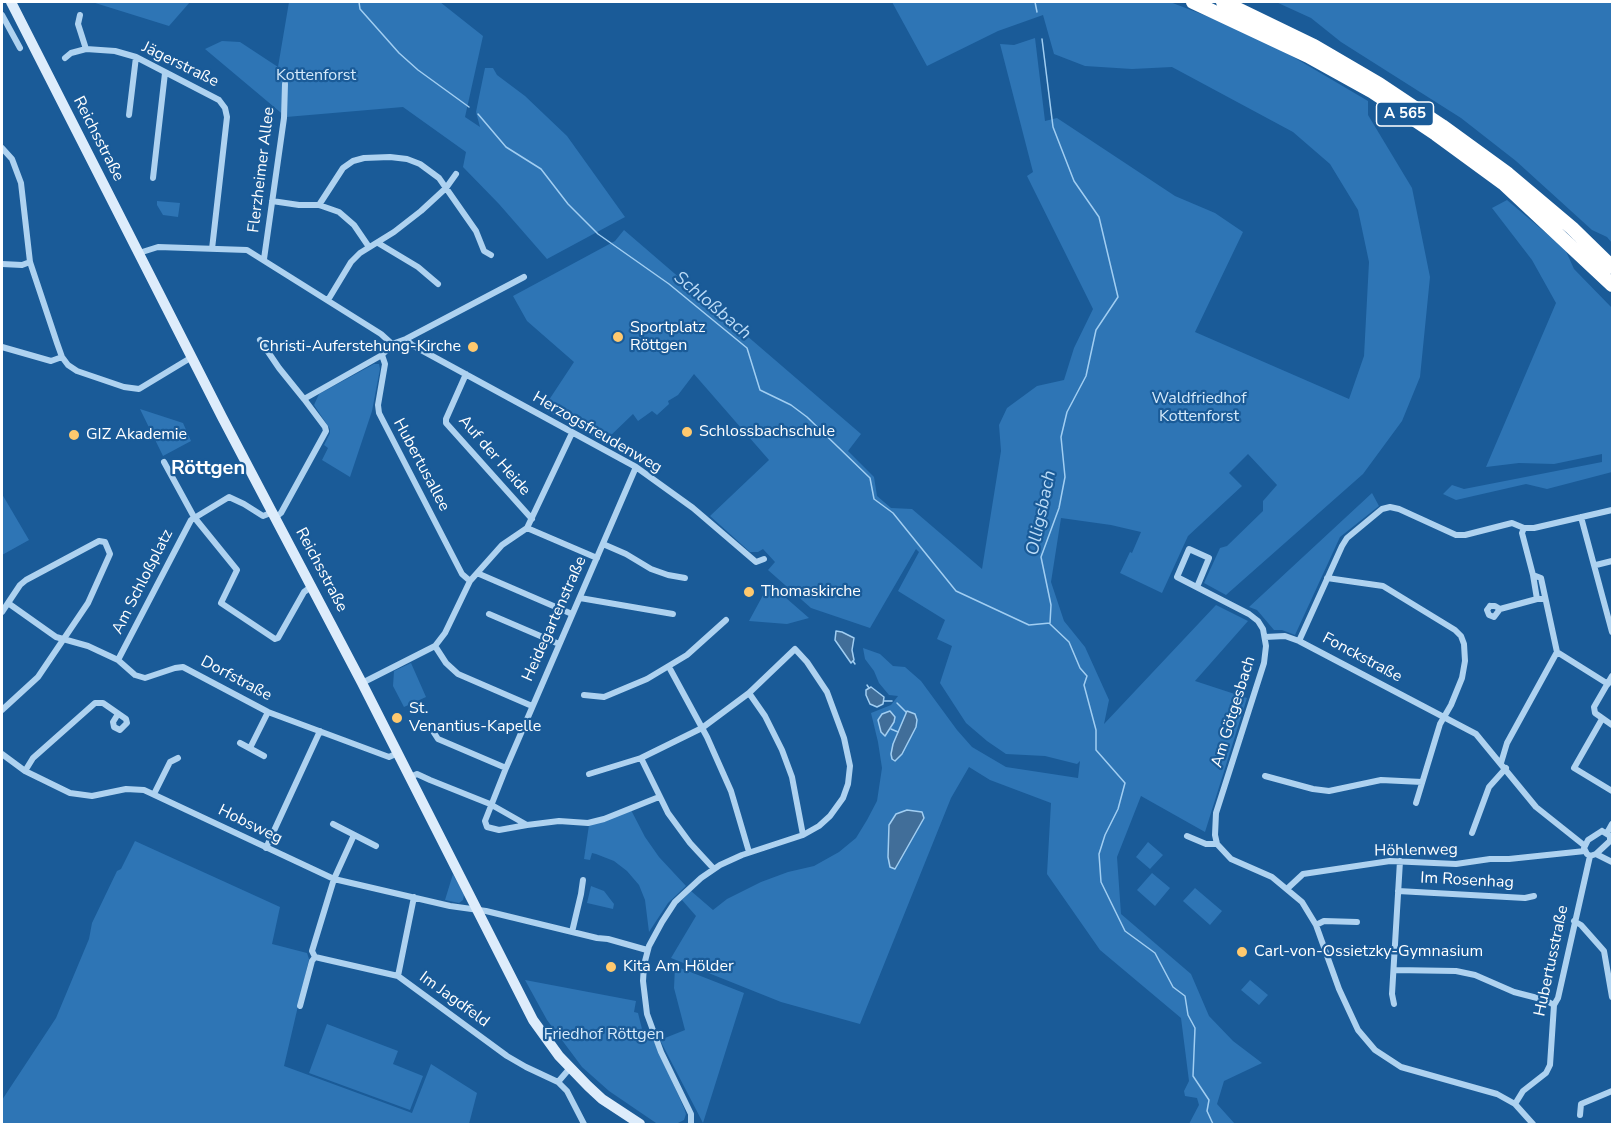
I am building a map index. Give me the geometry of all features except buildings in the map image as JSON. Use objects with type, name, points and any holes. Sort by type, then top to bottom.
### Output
[{"type":"highway","name":"A 565","points":[[1193,2],[1308,56],[1373,92],[1503,183],[1596,261],[1612,267]]},
{"type":"highway","name":"A 565","points":[[1223,2],[1314,46],[1379,84],[1508,174],[1572,228],[1612,285]]},
{"type":"main road","name":"Reichsstraße","points":[[11,2],[533,1020],[570,1068],[602,1099],[640,1125]]},
{"type":"street","points":[[2,15],[20,48]]},
{"type":"street","points":[[80,15],[78,24],[86,49]]},
{"type":"street","name":"Jägerstraße","points":[[65,58],[71,53],[86,49],[115,51],[136,57],[219,100],[225,108],[227,117],[212,249]]},
{"type":"street","points":[[129,114],[136,57]]},
{"type":"street","points":[[153,178],[165,73]]},
{"type":"street","name":"Flerzheimer Allee","points":[[264,260],[284,118],[285,84]]},
{"type":"street","points":[[2,148],[12,159],[21,183],[30,262],[62,357],[77,371],[138,390],[192,357]]},
{"type":"street","points":[[319,205],[347,164],[364,158],[407,159],[430,170],[476,231],[484,251],[491,255]]},
{"type":"street","points":[[328,300],[351,262],[421,212],[446,189],[456,174]]},
{"type":"street","points":[[272,201],[329,207],[347,218],[369,247]]},
{"type":"street","points":[[378,243],[418,267],[438,284]]},
{"type":"street","points":[[139,252],[158,247],[247,249],[381,334],[392,344]]},
{"type":"street","points":[[2,264],[22,265],[30,262]]},
{"type":"street","points":[[304,399],[382,355],[392,344],[524,278]]},
{"type":"street","name":"Herzogsfreudenweg","points":[[406,339],[412,345],[636,468],[710,522],[756,562],[764,559]]},
{"type":"street","points":[[260,340],[325,427],[325,436],[281,513],[274,514]]},
{"type":"street","points":[[2,346],[51,361],[62,357]]},
{"type":"street","name":"Hubertusallee","points":[[382,355],[385,364],[378,405],[379,413],[462,574],[470,581]]},
{"type":"street","name":"Auf der Heide","points":[[466,374],[446,423],[532,519]]},
{"type":"street","points":[[362,683],[435,646],[445,633],[470,581],[502,545],[527,528],[572,433]]},
{"type":"street","name":"Am Schloßplatz","points":[[164,462],[194,518]]},
{"type":"street","name":"Heidegartenstraße","points":[[490,804],[636,468]]},
{"type":"street","name":"Am Schloßplatz","points":[[118,660],[148,605],[187,524],[229,497],[263,516],[274,514]]},
{"type":"street","points":[[1299,640],[1347,538],[1382,509],[1390,507],[1407,512],[1456,535],[1465,535],[1512,523],[1524,528],[1534,528],[1612,510]]},
{"type":"street","points":[[1581,517],[1596,565],[1612,633]]},
{"type":"street","points":[[194,518],[237,570],[221,603],[275,639],[278,638],[304,592],[312,586]]},
{"type":"street","points":[[527,528],[597,558]]},
{"type":"street","points":[[1524,528],[1522,533],[1537,599]]},
{"type":"street","points":[[2,612],[26,580],[99,541],[105,542],[110,554],[88,603],[38,676],[2,710]]},
{"type":"street","name":"Heidegartenstraße","points":[[603,544],[651,569],[685,578]]},
{"type":"street","name":"Am Götgesbach","points":[[1197,587],[1209,558],[1189,549],[1177,577],[1249,614],[1263,629],[1265,637],[1264,663],[1216,813],[1217,844]]},
{"type":"street","points":[[1596,565],[1612,561]]},
{"type":"street","points":[[477,573],[572,614]]},
{"type":"street","points":[[1472,833],[1489,787],[1503,765],[1507,743],[1557,652],[1541,579],[1533,574]]},
{"type":"street","points":[[1327,578],[1383,586],[1461,636],[1465,661],[1462,678],[1432,747],[1416,803]]},
{"type":"street","points":[[580,598],[674,614]]},
{"type":"street","points":[[1500,609],[1545,599]]},
{"type":"street","name":"Dorfstraße","points":[[9,601],[57,637],[88,646],[118,660],[125,668],[145,678],[175,668],[190,670],[237,698],[267,712],[389,758],[398,753]]},
{"type":"street","points":[[489,614],[559,644]]},
{"type":"street","points":[[584,695],[604,697],[647,679],[669,667],[705,640],[726,620]]},
{"type":"street","name":"Fonckstraße","points":[[1265,637],[1285,636],[1299,640],[1444,716]]},
{"type":"street","points":[[435,646],[446,663],[458,674],[532,706]]},
{"type":"street","points":[[589,774],[641,758],[702,728],[749,693],[795,649],[807,662],[826,692],[844,738],[850,766],[848,784],[837,808],[819,826],[803,835],[749,852],[714,869],[690,886],[662,921],[647,950],[643,981],[647,1014],[661,1052],[691,1114],[692,1125]]},
{"type":"street","points":[[1557,652],[1608,684]]},
{"type":"street","points":[[669,667],[702,728],[731,791],[749,852]]},
{"type":"street","points":[[1612,676],[1594,707],[1595,712],[1612,725]]},
{"type":"street","points":[[749,693],[765,716],[782,750],[792,777],[803,835]]},
{"type":"street","points":[[25,771],[33,758],[95,703],[103,703],[118,714]]},
{"type":"street","points":[[250,748],[267,712]]},
{"type":"street","points":[[1444,716],[1476,734],[1536,807],[1589,852],[1612,862]]},
{"type":"street","points":[[1602,719],[1574,768],[1612,791]]},
{"type":"street","points":[[429,725],[438,739],[506,768]]},
{"type":"street","points":[[266,848],[320,731]]},
{"type":"street","points":[[240,743],[264,756]]},
{"type":"street","name":"Hobsweg","points":[[2,754],[25,771],[70,793],[92,796],[135,789],[154,794],[334,879],[608,939],[647,950]]},
{"type":"street","points":[[154,794],[170,762],[178,758]]},
{"type":"street","points":[[641,758],[659,797],[680,831],[714,869]]},
{"type":"street","points":[[410,777],[417,774],[490,804],[527,825]]},
{"type":"street","points":[[1265,776],[1329,791],[1381,780],[1422,782]]},
{"type":"street","points":[[490,804],[485,820],[487,827],[499,830],[559,821],[595,822],[659,797]]},
{"type":"street","points":[[333,824],[376,846]]},
{"type":"street","points":[[1589,852],[1598,832],[1607,833],[1612,824]]},
{"type":"street","name":"Hubertusstraße","points":[[1515,1104],[1523,1091],[1542,1077],[1548,1069],[1554,1005],[1558,998],[1589,852],[1610,841],[1607,833]]},
{"type":"street","points":[[300,1006],[334,879],[354,835]]},
{"type":"street","points":[[1187,836],[1206,844],[1217,844],[1232,859],[1260,871],[1288,888],[1302,902],[1317,924],[1358,1030],[1375,1050],[1401,1067],[1497,1094],[1515,1104],[1533,1125]]},
{"type":"street","name":"Höhlenweg","points":[[1288,888],[1303,874],[1390,861],[1456,864],[1490,858],[1509,859],[1589,852]]},
{"type":"street","points":[[1394,1004],[1392,994],[1400,861]]},
{"type":"street","points":[[572,932],[582,894],[583,880]]},
{"type":"street","name":"Im Rosenhag","points":[[1398,891],[1525,898],[1534,896]]},
{"type":"street","points":[[398,976],[414,897]]},
{"type":"street","points":[[1317,924],[1324,921],[1357,922]]},
{"type":"street","points":[[1574,921],[1581,925],[1604,951],[1609,962],[1612,997]]},
{"type":"street","name":"Im Jagdfeld","points":[[314,954],[398,976],[507,1056],[558,1082]]},
{"type":"street","points":[[1394,970],[1456,971],[1475,975],[1514,992],[1545,1000],[1554,1005]]},
{"type":"street","points":[[570,1068],[558,1082],[567,1091],[583,1123],[575,1125]]},
{"type":"street","points":[[1580,1115],[1581,1104],[1612,1091]]},
{"type":"green space","points":[[92,2],[190,2],[169,26]]},
{"type":"green space","name":"Kottenforst","points":[[289,2],[440,2],[483,36],[465,117],[480,127],[476,112],[485,68],[493,68],[497,75],[525,96],[567,136],[625,217],[547,259],[463,167],[466,152],[403,107],[286,117],[205,49],[222,41],[240,42],[278,67]]},
{"type":"green space","name":"Waldfriedhof Kottenforst","points":[[892,2],[1170,2],[1256,35],[1368,101],[1368,115],[1412,188],[1430,277],[1420,377],[1402,421],[1363,474],[1226,595],[1204,583],[1220,548],[1227,546],[1263,511],[1263,501],[1277,485],[1248,454],[1229,473],[1242,486],[1188,536],[1162,593],[1120,573],[1141,532],[1061,518],[1051,582],[1064,621],[1085,647],[1109,700],[1104,724],[1216,605],[1248,621],[1195,681],[1247,698],[1205,832],[1141,796],[1117,857],[1121,914],[1191,974],[1209,1016],[1233,1041],[1262,1063],[1224,1081],[1217,1104],[1235,1124],[1189,1124],[1199,1105],[1197,1098],[1185,1096],[1184,1091],[1189,1081],[1181,1018],[1100,950],[1047,874],[1051,803],[990,780],[969,767],[951,798],[860,1024],[781,1002],[671,958],[696,916],[682,900],[691,891],[713,910],[727,899],[761,882],[814,866],[839,852],[856,838],[877,801],[882,768],[871,713],[891,705],[898,696],[889,695],[879,683],[865,659],[863,648],[880,654],[893,666],[905,667],[921,681],[972,747],[1006,767],[1078,778],[1080,761],[1077,764],[1045,756],[1006,754],[966,723],[940,683],[952,646],[937,639],[945,620],[898,591],[919,552],[916,549],[870,628],[811,608],[768,570],[775,562],[763,549],[750,552],[710,516],[769,460],[694,374],[678,395],[668,401],[669,404],[657,415],[652,411],[638,421],[633,414],[607,439],[609,445],[543,409],[574,362],[527,321],[513,296],[615,241],[624,230],[861,434],[848,451],[874,477],[877,496],[891,508],[912,509],[982,569],[1001,451],[999,425],[1007,408],[1037,386],[1064,380],[1074,348],[1093,309],[1027,176],[1033,172],[1000,44],[1014,45],[1035,38],[1045,121],[1057,118],[1175,196],[1215,213],[1243,232],[1195,332],[1349,399],[1364,356],[1369,262],[1358,210],[1330,164],[1293,132],[1172,67],[1132,69],[1085,66],[1054,54],[1043,15],[998,31],[927,66]]},
{"type":"green space","points":[[1276,2],[1612,2],[1612,243],[1607,237],[1592,230],[1516,161],[1461,118],[1341,42],[1311,18]]},
{"type":"green space","points":[[1507,200],[1565,249],[1574,269],[1612,308],[1612,472],[1547,489],[1526,484],[1456,500],[1443,494],[1452,485],[1464,489],[1602,462],[1602,454],[1554,464],[1519,463],[1486,467],[1556,303],[1532,260],[1492,208]]},
{"type":"green space","points":[[157,201],[180,203],[178,217],[163,215]]},
{"type":"green space","points":[[374,364],[379,364],[380,369],[372,411],[350,477],[322,460],[328,448],[324,445],[330,429],[314,405],[319,394]]},
{"type":"green space","points":[[140,409],[183,423],[191,441],[163,456]]},
{"type":"green space","points":[[1372,493],[1379,506],[1340,537],[1295,635],[1282,630],[1274,630],[1257,610],[1249,607]]},
{"type":"green space","points":[[2,494],[29,540],[2,555]]},
{"type":"green space","points":[[769,584],[809,618],[787,624],[749,621]]},
{"type":"green space","points":[[411,663],[426,697],[404,707],[393,686],[394,671]]},
{"type":"green space","points":[[631,810],[659,857],[686,886],[668,903],[649,932],[645,900],[639,885],[627,871],[614,861],[596,854],[592,853],[590,860],[584,859],[589,825]]},
{"type":"green space","points":[[135,841],[280,907],[272,944],[307,953],[309,959],[284,1066],[412,1113],[431,1064],[477,1093],[469,1124],[2,1124],[2,1100],[56,1018],[89,939],[92,923],[117,871],[121,869]]},
{"type":"green space","points":[[1148,842],[1163,855],[1150,869],[1136,857]]},
{"type":"green space","points":[[1152,873],[1170,888],[1155,906],[1137,890]]},
{"type":"green space","points":[[453,874],[464,895],[463,900],[459,903],[445,900]]},
{"type":"green space","points":[[591,886],[604,891],[614,904],[613,909],[587,903]]},
{"type":"green space","points":[[1195,888],[1222,911],[1210,925],[1183,901]]},
{"type":"green space","points":[[675,966],[744,993],[703,1123],[660,1040],[685,1030],[674,988]]},
{"type":"green space","name":"Friedhof Röttgen","points":[[525,980],[636,1001],[634,1012],[638,1013],[644,1037],[651,1037],[654,1041],[684,1108],[686,1114],[684,1120],[676,1124],[656,1123],[609,1091],[582,1067],[547,1020]]},
{"type":"green space","points":[[1250,980],[1268,995],[1259,1005],[1241,990]]},
{"type":"green space","points":[[327,1024],[398,1051],[393,1064],[423,1076],[410,1110],[309,1073]]},
{"type":"shaded area","points":[[836,631],[854,638],[852,650],[854,660],[851,663],[835,640]]},
{"type":"shaded area","points":[[871,687],[884,697],[883,704],[877,707],[870,704],[866,695],[866,690]]},
{"type":"shaded area","points":[[890,711],[895,717],[894,722],[885,736],[881,732],[878,720],[882,714]]},
{"type":"shaded area","points":[[907,711],[915,714],[916,727],[902,754],[895,761],[891,754],[893,744]]},
{"type":"shaded area","points":[[907,810],[922,812],[924,818],[895,869],[890,867],[888,857],[889,825],[896,814]]},
{"type":"waterway","name":"Schloßbach","points":[[359,2],[360,9],[399,53],[418,70],[469,107]]},
{"type":"waterway","name":"Olligsbach","points":[[1035,2],[1037,12]]},
{"type":"waterway","name":"Olligsbach","points":[[1042,39],[1053,127],[1074,181],[1099,217],[1118,297],[1096,330],[1086,376],[1067,412],[1061,437],[1065,477],[1059,508],[1041,557],[1051,605],[1050,623]]},
{"type":"waterway","name":"Schloßbach","points":[[478,114],[506,147],[541,169],[568,204],[598,234],[669,284],[747,348],[760,390],[791,405],[807,417],[870,478],[874,499],[893,513],[956,591],[1029,625],[1050,623]]},
{"type":"waterway","points":[[1050,624],[1069,642],[1080,668],[1087,676],[1084,685],[1096,730],[1096,750],[1125,783],[1118,809],[1105,835],[1099,854],[1101,882],[1125,931],[1155,953],[1173,987],[1185,996],[1188,1015],[1195,1028],[1193,1076],[1209,1100],[1207,1111],[1213,1124]]},
{"type":"waterway","points":[[884,701],[892,701]]},
{"type":"waterway","points":[[897,703],[906,712]]},
{"type":"waterway","points":[[891,729],[898,732]]},
{"type":"place","name":"Sportplatz Röttgen","points":[[618,337]]},
{"type":"place","name":"Christi-Auferstehung-Kirche","points":[[473,347]]},
{"type":"place","name":"Schlossbachschule","points":[[687,432]]},
{"type":"place","name":"GIZ Akademie","points":[[74,435]]},
{"type":"place","name":"Thomaskirche","points":[[749,592]]},
{"type":"place","name":"St. Venantius-Kapelle","points":[[397,718]]},
{"type":"place","name":"Carl-von-Ossietzky-Gymnasium","points":[[1242,952]]},
{"type":"place","name":"Kita Am Hölder","points":[[611,967]]},
{"type":"district","name":"Röttgen","points":[[208,469]]}]
